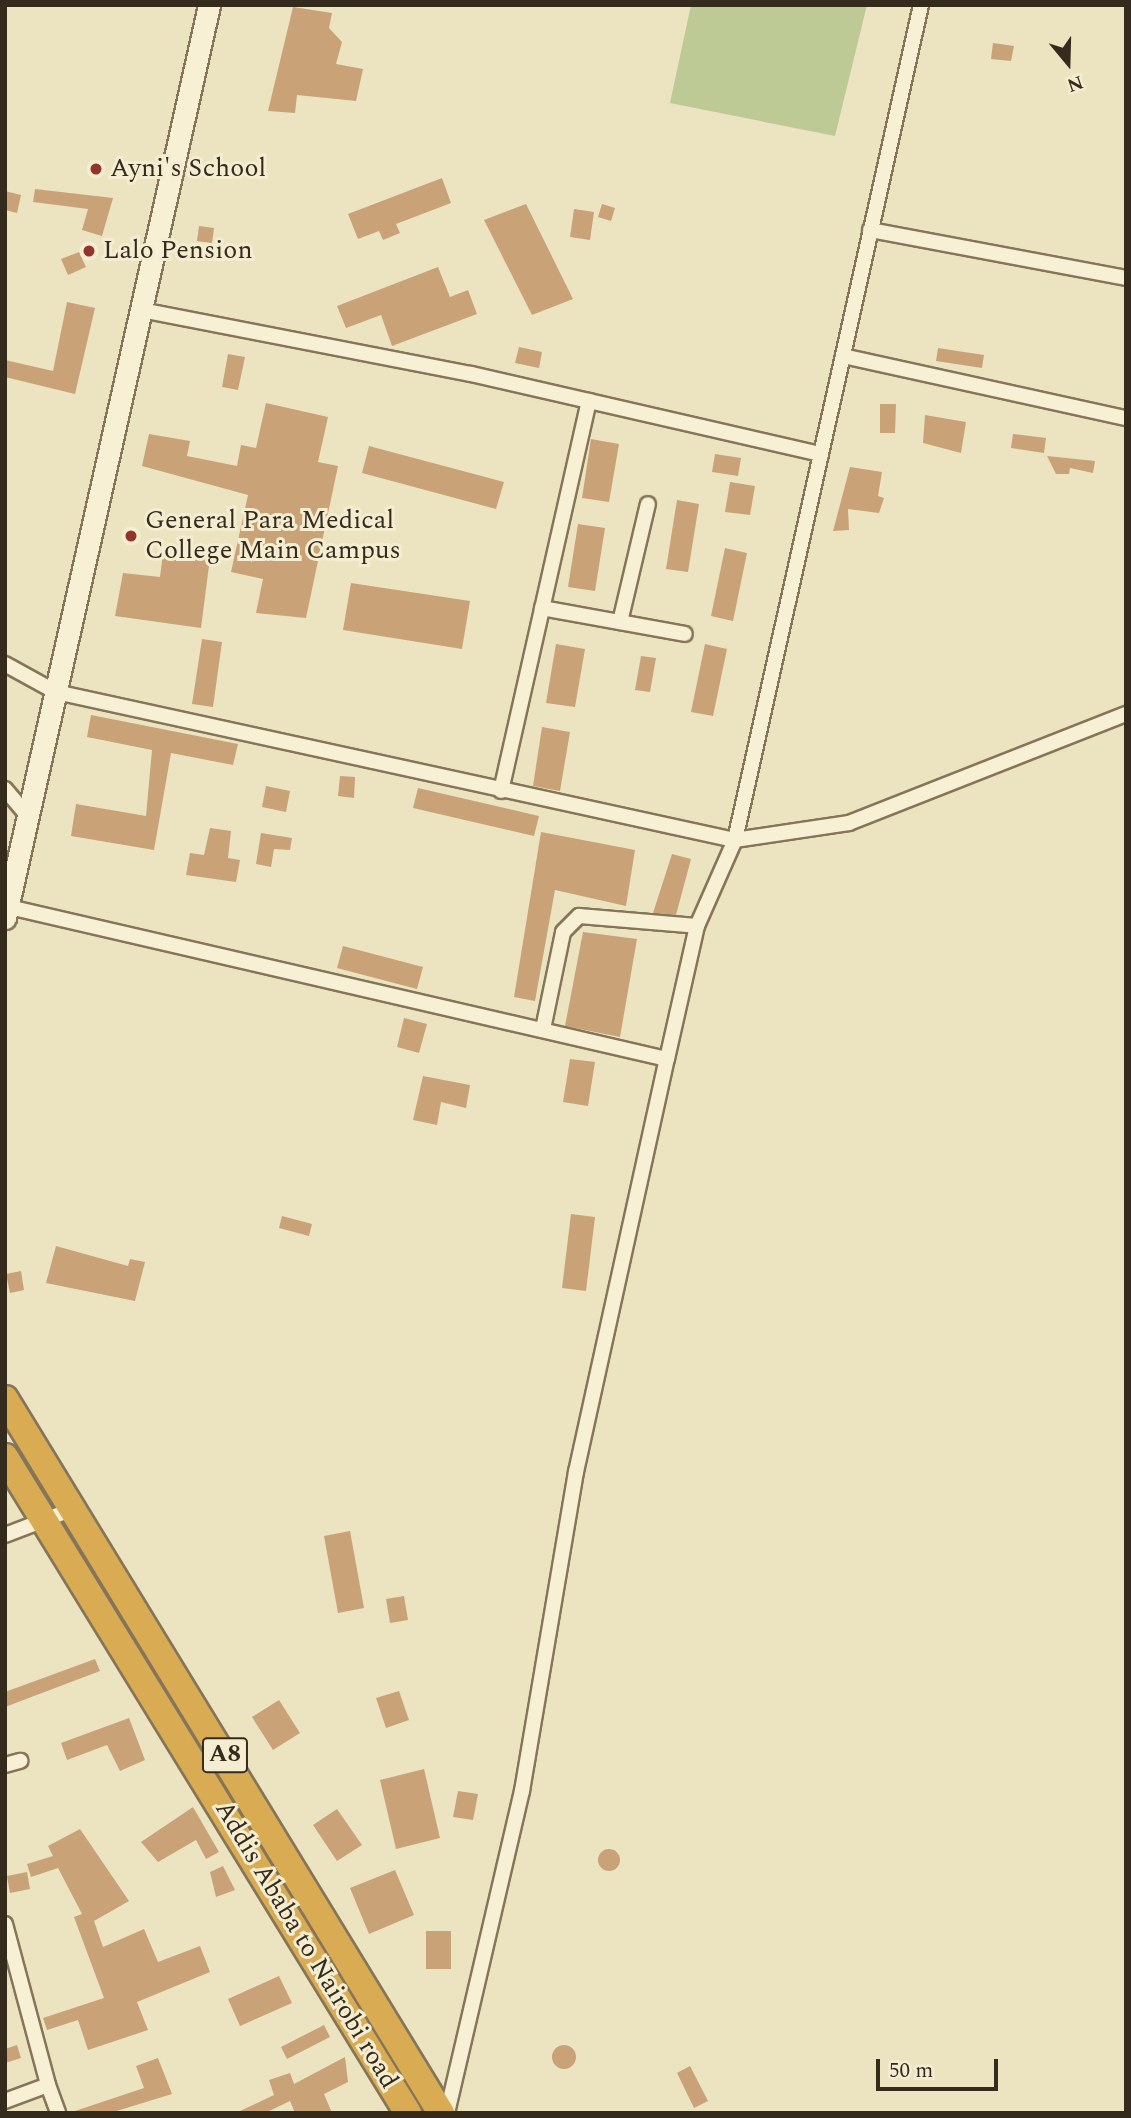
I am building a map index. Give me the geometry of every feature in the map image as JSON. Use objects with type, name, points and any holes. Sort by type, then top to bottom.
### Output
[{"type":"highway","name":"Addis Ababa to Nairobi road","points":[[5,1399],[441,2113]]},
{"type":"highway","name":"Addis Ababa to Nairobi road","points":[[5,1457],[408,2113]]},
{"type":"main road","points":[[7,913],[209,5]]},
{"type":"street","points":[[446,2113],[522,1791],[576,1472],[667,1059],[697,926],[736,840],[920,5]]},
{"type":"street","points":[[870,230],[1126,278]]},
{"type":"street","points":[[141,310],[589,401],[821,454]]},
{"type":"street","points":[[842,356],[1126,418]]},
{"type":"street","points":[[501,790],[589,401]]},
{"type":"street","points":[[620,622],[648,504]]},
{"type":"street","points":[[542,608],[684,634]]},
{"type":"street","points":[[5,664],[56,692],[217,723],[501,790],[736,840],[849,823],[1126,714]]},
{"type":"street","points":[[5,789],[29,818]]},
{"type":"street","points":[[7,913],[544,1029],[667,1059]]},
{"type":"street","points":[[544,1029],[563,932],[579,916],[697,926]]},
{"type":"street","points":[[5,1535],[73,1509]]},
{"type":"street","points":[[5,1924],[58,2113]]},
{"type":"street","points":[[5,2101],[48,2085]]},
{"type":"green space","points":[[691,5],[867,5],[835,136],[670,103]]},
{"type":"building","points":[[293,7],[332,13],[329,28],[342,42],[336,64],[363,69],[356,101],[297,95],[295,113],[268,111]]},
{"type":"building","points":[[993,43],[1014,46],[1011,61],[991,59]]},
{"type":"building","points":[[442,178],[451,203],[396,224],[400,233],[383,240],[379,231],[358,239],[348,214]]},
{"type":"building","points":[[35,189],[113,198],[102,236],[82,230],[88,209],[33,202]]},
{"type":"building","points":[[5,191],[21,195],[17,213],[5,210]]},
{"type":"building","points":[[526,204],[573,299],[532,315],[484,220]]},
{"type":"building","points":[[602,204],[615,208],[611,221],[598,217]]},
{"type":"building","points":[[574,209],[594,212],[590,240],[570,237]]},
{"type":"building","points":[[199,226],[214,228],[212,243],[197,241]]},
{"type":"building","points":[[79,252],[86,267],[68,275],[61,259]]},
{"type":"building","points":[[438,267],[450,297],[468,290],[477,314],[392,346],[381,315],[346,328],[337,306]]},
{"type":"building","points":[[67,302],[95,308],[75,394],[5,377],[5,360],[53,371]]},
{"type":"building","points":[[519,347],[542,352],[539,368],[515,363]]},
{"type":"building","points":[[938,348],[984,355],[982,368],[936,361]]},
{"type":"building","points":[[228,354],[245,357],[238,390],[222,387]]},
{"type":"building","points":[[266,403],[328,417],[318,462],[338,466],[306,618],[256,613],[263,579],[231,572],[248,495],[142,466],[149,434],[190,441],[187,456],[237,466],[241,445],[256,448]]},
{"type":"building","points":[[880,404],[896,404],[895,433],[880,433]]},
{"type":"building","points":[[925,415],[966,422],[961,453],[923,443]]},
{"type":"building","points":[[1013,434],[1046,438],[1044,453],[1011,448]]},
{"type":"building","points":[[591,439],[619,444],[609,502],[582,498]]},
{"type":"building","points":[[369,446],[504,482],[496,509],[362,473]]},
{"type":"building","points":[[715,454],[741,458],[738,476],[712,472]]},
{"type":"building","points":[[1047,456],[1095,461],[1093,473],[1070,468],[1069,474],[1056,474]]},
{"type":"building","points":[[850,467],[882,472],[878,496],[884,498],[879,513],[848,509],[849,530],[833,531]]},
{"type":"building","points":[[730,482],[755,486],[750,515],[725,512]]},
{"type":"building","points":[[677,500],[699,504],[688,572],[666,569]]},
{"type":"building","points":[[578,524],[605,528],[595,591],[568,587]]},
{"type":"building","points":[[725,548],[747,553],[733,621],[711,616]]},
{"type":"building","points":[[163,553],[210,558],[201,628],[115,616],[123,573],[160,577]]},
{"type":"building","points":[[351,583],[470,601],[462,649],[343,630]]},
{"type":"building","points":[[202,639],[222,642],[213,707],[192,704]]},
{"type":"building","points":[[556,644],[585,649],[575,707],[546,703]]},
{"type":"building","points":[[705,644],[727,649],[713,716],[691,712]]},
{"type":"building","points":[[641,656],[656,658],[650,692],[635,690]]},
{"type":"building","points":[[91,715],[238,744],[233,765],[171,753],[154,850],[71,836],[76,804],[146,816],[152,750],[87,737]]},
{"type":"building","points":[[542,727],[570,732],[560,791],[533,786]]},
{"type":"building","points":[[340,776],[355,777],[354,798],[338,796]]},
{"type":"building","points":[[266,786],[290,791],[286,812],[262,807]]},
{"type":"building","points":[[418,788],[539,816],[534,836],[413,808]]},
{"type":"building","points":[[210,828],[231,831],[228,858],[240,860],[236,882],[186,875],[190,853],[204,855]]},
{"type":"building","points":[[541,832],[635,850],[626,906],[555,890],[535,1001],[514,997]]},
{"type":"building","points":[[261,833],[292,838],[290,850],[274,849],[271,867],[256,864]]},
{"type":"building","points":[[672,854],[691,859],[676,915],[653,913]]},
{"type":"building","points":[[583,932],[637,939],[620,1037],[565,1026]]},
{"type":"building","points":[[343,946],[423,967],[417,989],[337,968]]},
{"type":"building","points":[[404,1018],[427,1024],[419,1053],[397,1047]]},
{"type":"building","points":[[570,1059],[595,1062],[588,1106],[563,1102]]},
{"type":"building","points":[[423,1076],[470,1085],[466,1108],[441,1102],[437,1125],[413,1120]]},
{"type":"building","points":[[571,1214],[595,1217],[586,1291],[562,1288]]},
{"type":"building","points":[[282,1216],[312,1224],[309,1236],[279,1228]]},
{"type":"building","points":[[56,1246],[128,1266],[130,1259],[145,1262],[135,1301],[46,1283]]},
{"type":"building","points":[[21,1271],[24,1290],[10,1293],[6,1274]]},
{"type":"building","points":[[350,1531],[364,1608],[338,1613],[324,1536]]},
{"type":"building","points":[[404,1596],[408,1620],[390,1623],[386,1599]]},
{"type":"building","points":[[95,1659],[100,1671],[5,1707],[5,1692]]},
{"type":"building","points":[[399,1691],[409,1720],[386,1728],[376,1698]]},
{"type":"building","points":[[279,1700],[300,1733],[273,1750],[252,1717]]},
{"type":"building","points":[[129,1718],[145,1760],[120,1771],[107,1745],[67,1760],[61,1743]]},
{"type":"building","points":[[424,1769],[440,1838],[396,1849],[380,1780]]},
{"type":"building","points":[[458,1791],[478,1794],[473,1820],[453,1817]]},
{"type":"building","points":[[193,1807],[219,1852],[206,1859],[196,1840],[158,1862],[141,1842]]},
{"type":"building","points":[[337,1809],[362,1845],[337,1861],[313,1825]]},
{"type":"building","points":[[80,1829],[129,1901],[94,1921],[103,1947],[144,1929],[158,1962],[200,1946],[210,1972],[137,2002],[148,2030],[88,2050],[78,2020],[47,2030],[43,2018],[104,1998],[74,1917],[82,1914],[58,1868],[31,1877],[27,1864],[53,1856],[48,1846]]},
{"type":"building","points":[[609,1849],[617,1852],[620,1860],[617,1868],[609,1871],[601,1868],[598,1860],[601,1852]]},
{"type":"building","points":[[223,1866],[235,1890],[216,1897],[210,1872]]},
{"type":"building","points":[[395,1870],[414,1915],[369,1934],[350,1888]]},
{"type":"building","points":[[27,1872],[30,1889],[10,1893],[7,1876]]},
{"type":"building","points":[[426,1931],[451,1931],[451,1969],[426,1969]]},
{"type":"building","points":[[279,1976],[292,2003],[240,2026],[228,1999]]},
{"type":"building","points":[[324,2025],[330,2037],[287,2059],[281,2047]]},
{"type":"building","points":[[17,2045],[21,2058],[5,2063],[5,2049]]},
{"type":"building","points":[[559,2045],[569,2045],[576,2052],[576,2062],[569,2069],[559,2069],[552,2062],[552,2052]]},
{"type":"building","points":[[345,2057],[348,2082],[324,2094],[332,2113],[295,2113],[290,2101],[265,2113],[236,2113],[274,2095],[269,2080],[290,2073],[294,2084]]},
{"type":"building","points":[[158,2058],[172,2094],[110,2113],[69,2113],[144,2088],[136,2066]]},
{"type":"building","points":[[690,2066],[708,2101],[694,2108],[677,2073]]},
{"type":"place","name":"Ayni's School","points":[[96,169]]},
{"type":"place","name":"Lalo Pension","points":[[89,251]]},
{"type":"place","name":"General Para Medical College Main Campus","points":[[131,536]]}]
